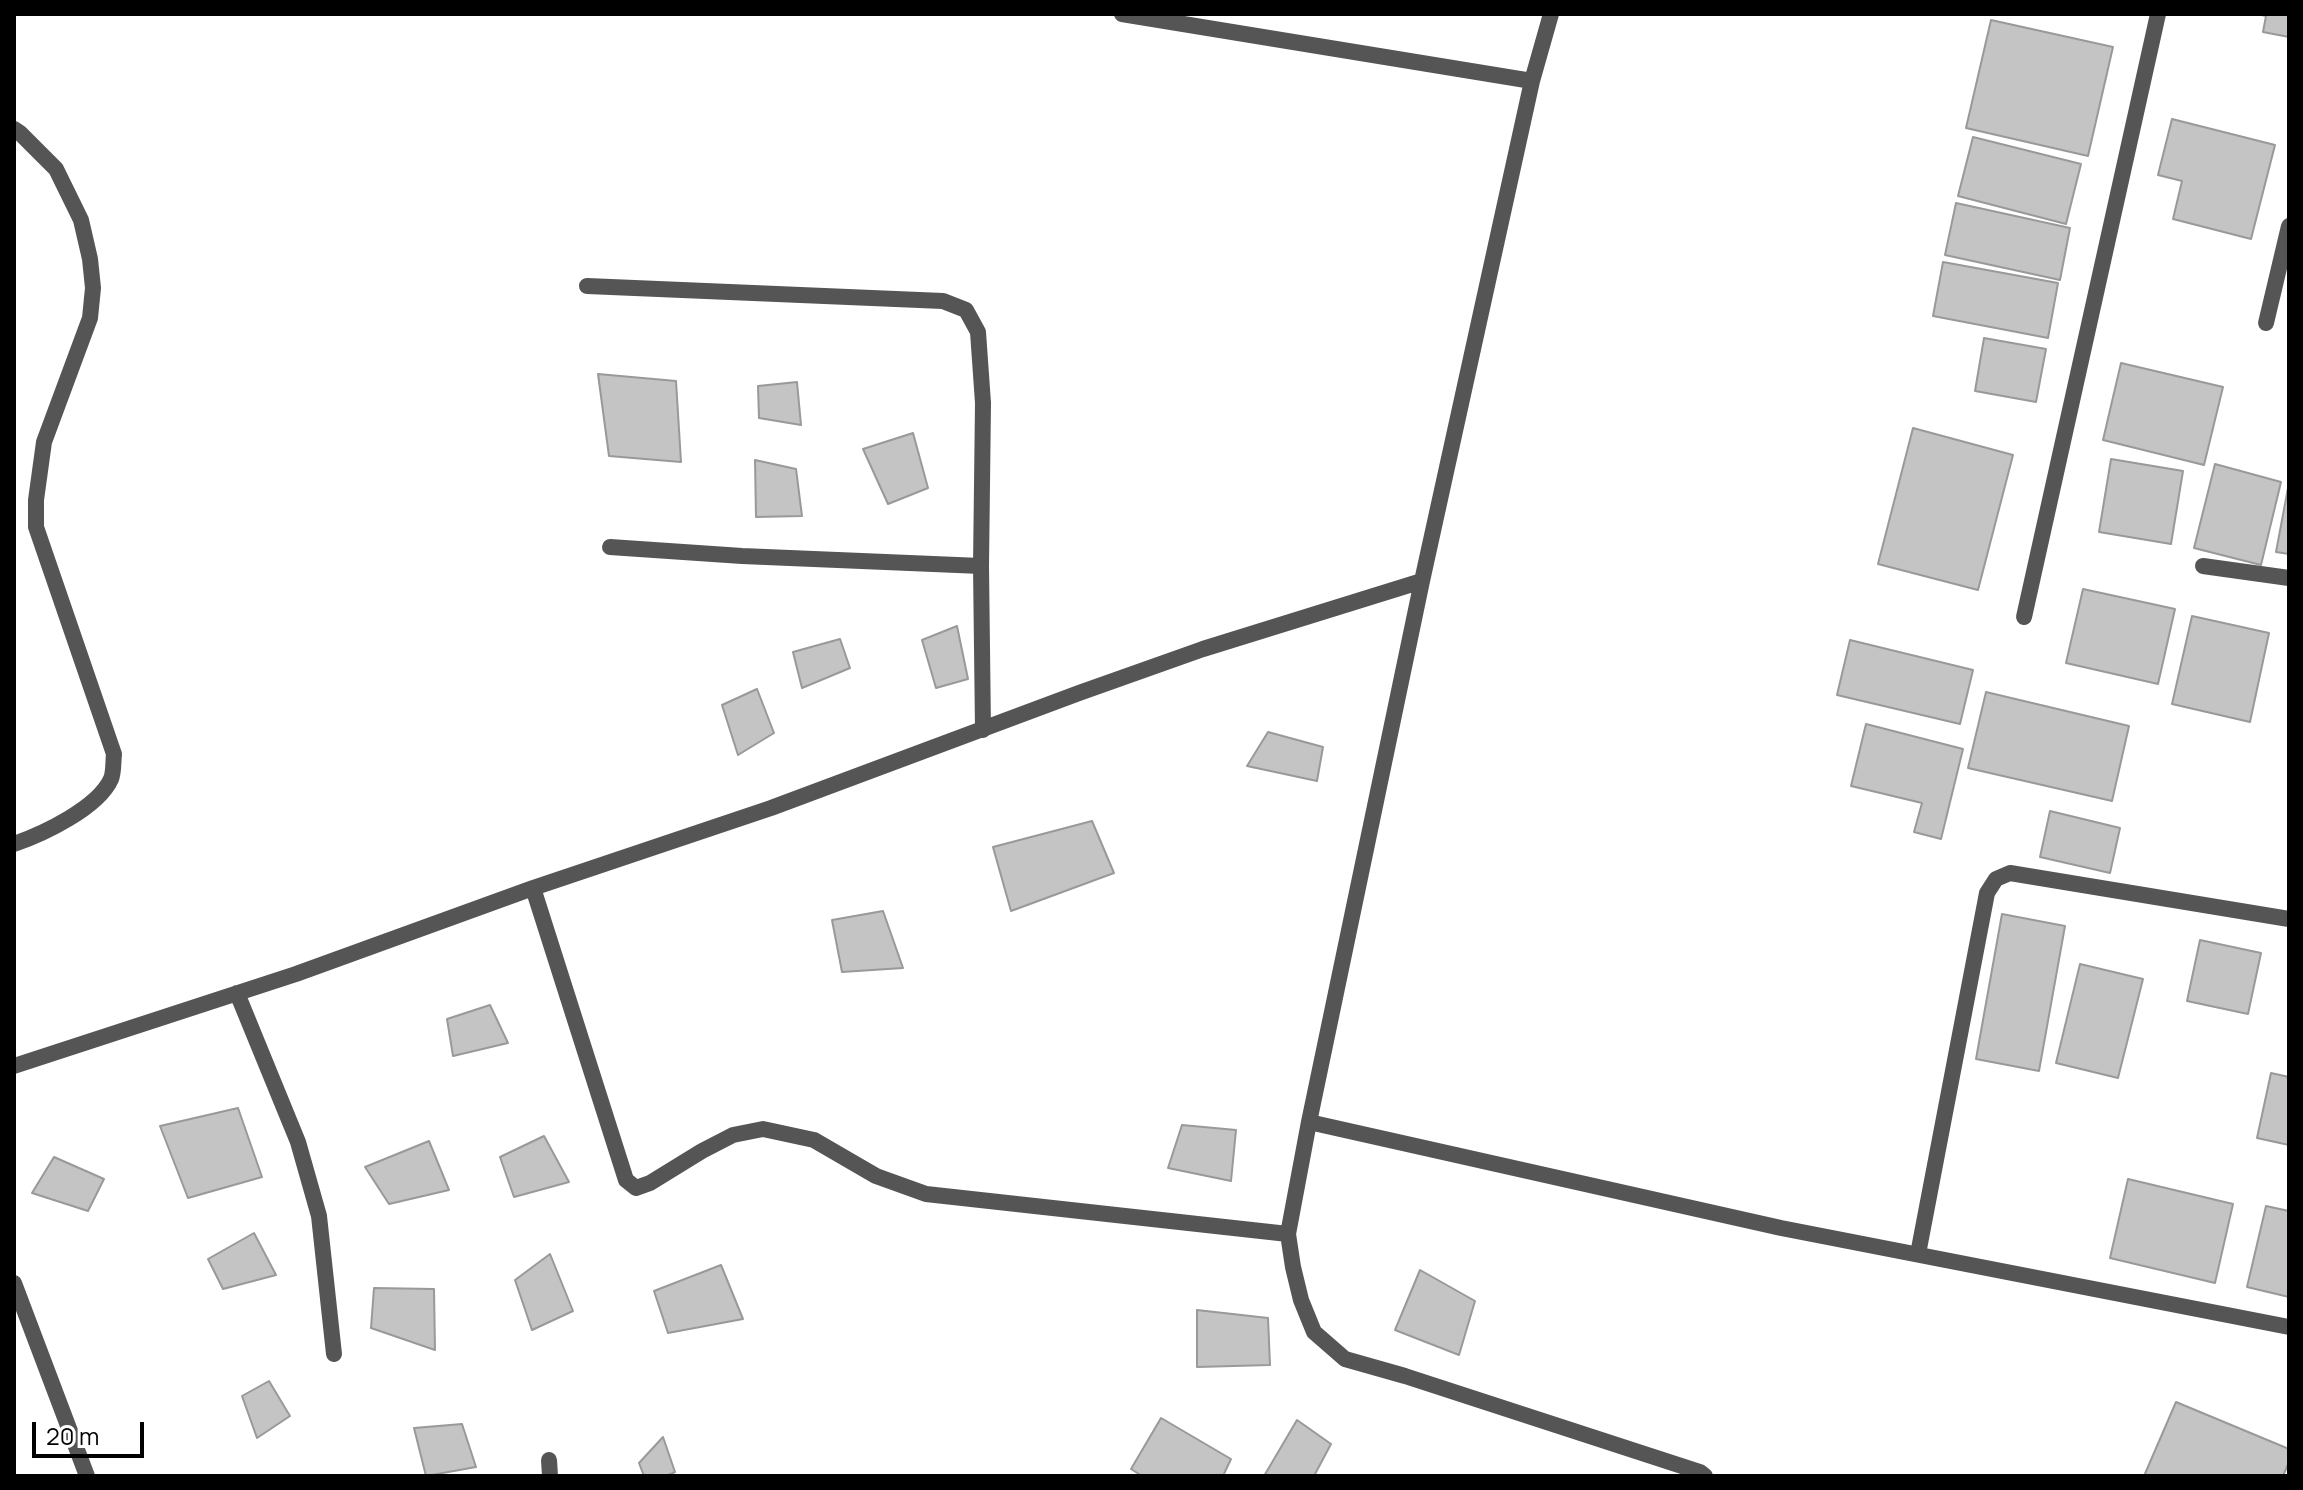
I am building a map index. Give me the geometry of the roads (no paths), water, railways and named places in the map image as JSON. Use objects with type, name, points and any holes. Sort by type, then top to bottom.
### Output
[{"type":"street","points":[[1122,14],[1532,81]]},
{"type":"street","points":[[1551,14],[1532,81],[1422,581],[1288,1234],[1301,1300],[1314,1332],[1345,1359],[1419,1380],[1705,1476]]},
{"type":"street","points":[[2024,617],[2158,14]]},
{"type":"street","points":[[14,129],[56,169],[81,220],[90,259],[93,288],[90,318],[44,442],[36,500],[36,527],[114,754],[112,778],[88,807],[14,844]]},
{"type":"street","points":[[2266,323],[2289,226]]},
{"type":"street","points":[[587,286],[943,301],[966,310],[978,332],[983,403],[983,730]]},
{"type":"street","points":[[610,547],[981,566]]},
{"type":"street","points":[[2203,566],[2289,578]]},
{"type":"street","points":[[14,1066],[237,993],[771,808],[1203,649],[1422,581]]},
{"type":"street","points":[[1918,1254],[1987,893],[1996,879],[2010,873],[2289,919]]},
{"type":"street","points":[[533,888],[626,1180],[636,1188],[733,1135],[763,1129],[814,1140],[876,1176],[926,1194],[1288,1234]]},
{"type":"street","points":[[237,993],[298,1142],[319,1216],[334,1354]]},
{"type":"street","points":[[1309,1122],[1781,1228],[2289,1327]]},
{"type":"street","points":[[14,1283],[87,1476]]}]
